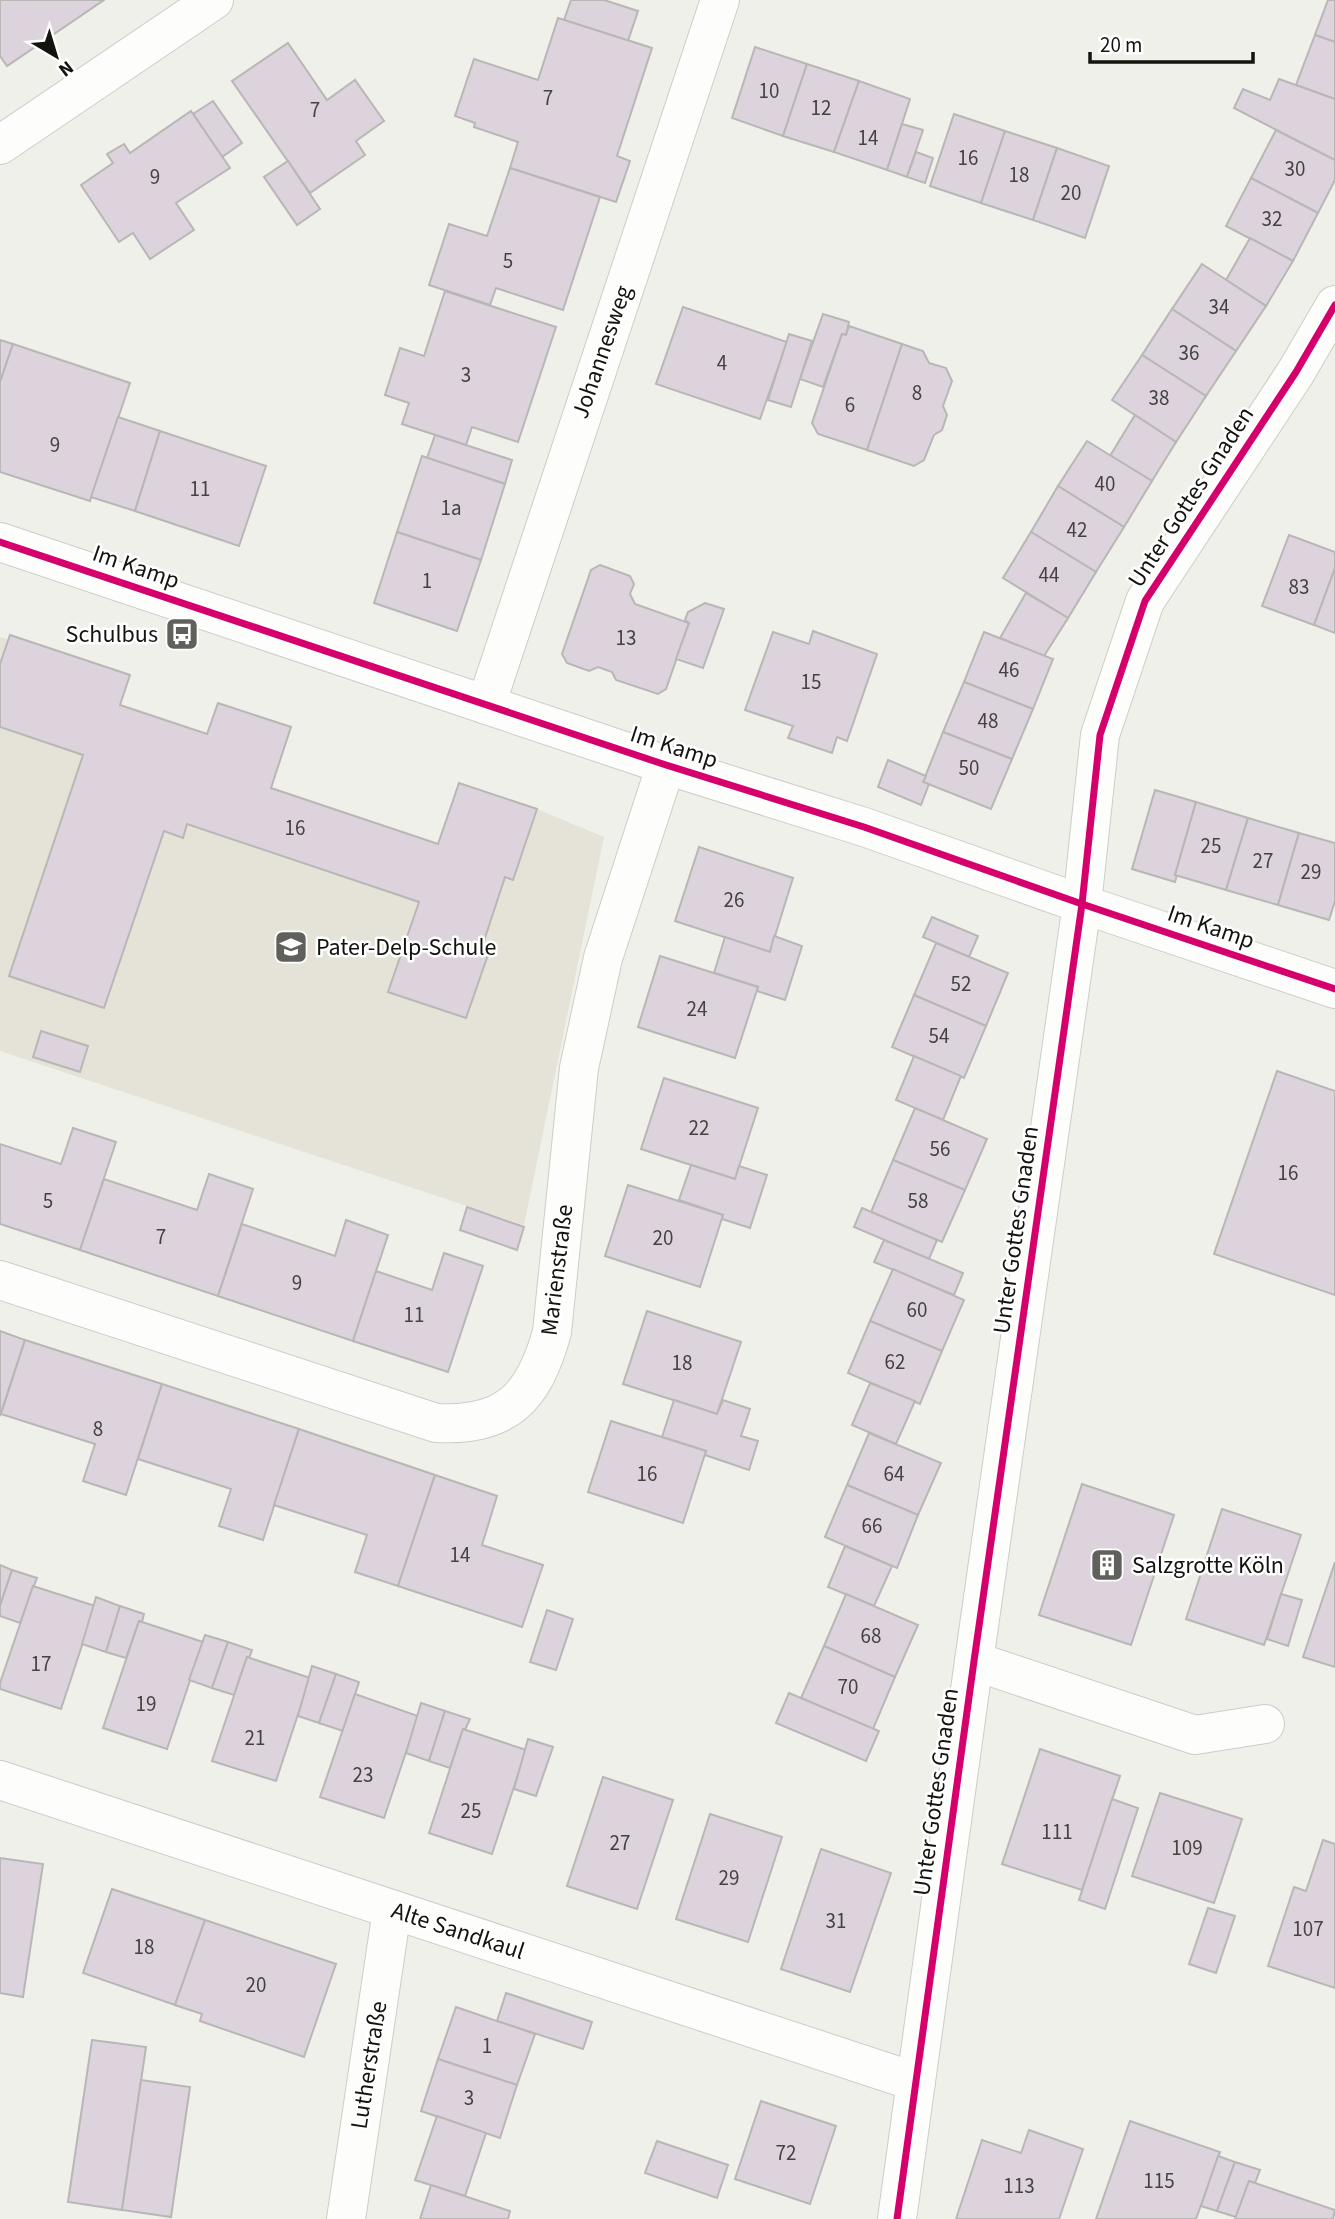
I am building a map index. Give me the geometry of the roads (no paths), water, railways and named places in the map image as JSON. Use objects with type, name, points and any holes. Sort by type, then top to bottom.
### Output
[{"type":"street","points":[[0,145],[214,0]]},
{"type":"street","name":"Johannesweg","points":[[485,705],[720,0]]},
{"type":"street","name":"Unter Gottes Gnaden","points":[[897,2219],[1082,904],[1100,735],[1145,601],[1297,372],[1335,305]]},
{"type":"street","name":"Im Kamp","points":[[0,542],[666,765],[864,827],[1335,989]]},
{"type":"street","name":"Marienstraße","points":[[0,1280],[436,1423],[461,1424],[485,1420],[508,1410],[530,1387],[544,1362],[552,1332],[579,1068],[603,958],[666,765]]},
{"type":"street","name":"Unter Gottes Gnaden","points":[[974,1661],[1195,1735],[1265,1724]]},
{"type":"street","name":"Alte Sandkaul","points":[[0,1780],[916,2082]]},
{"type":"street","name":"Lutherstraße","points":[[346,2219],[392,1910]]},
{"type":"place","name":"Schulbus","points":[[182,634]]},
{"type":"place","name":"Pater-Delp-Schule","points":[[291,947]]},
{"type":"place","name":"Salzgrotte Köln","points":[[1107,1565]]}]
